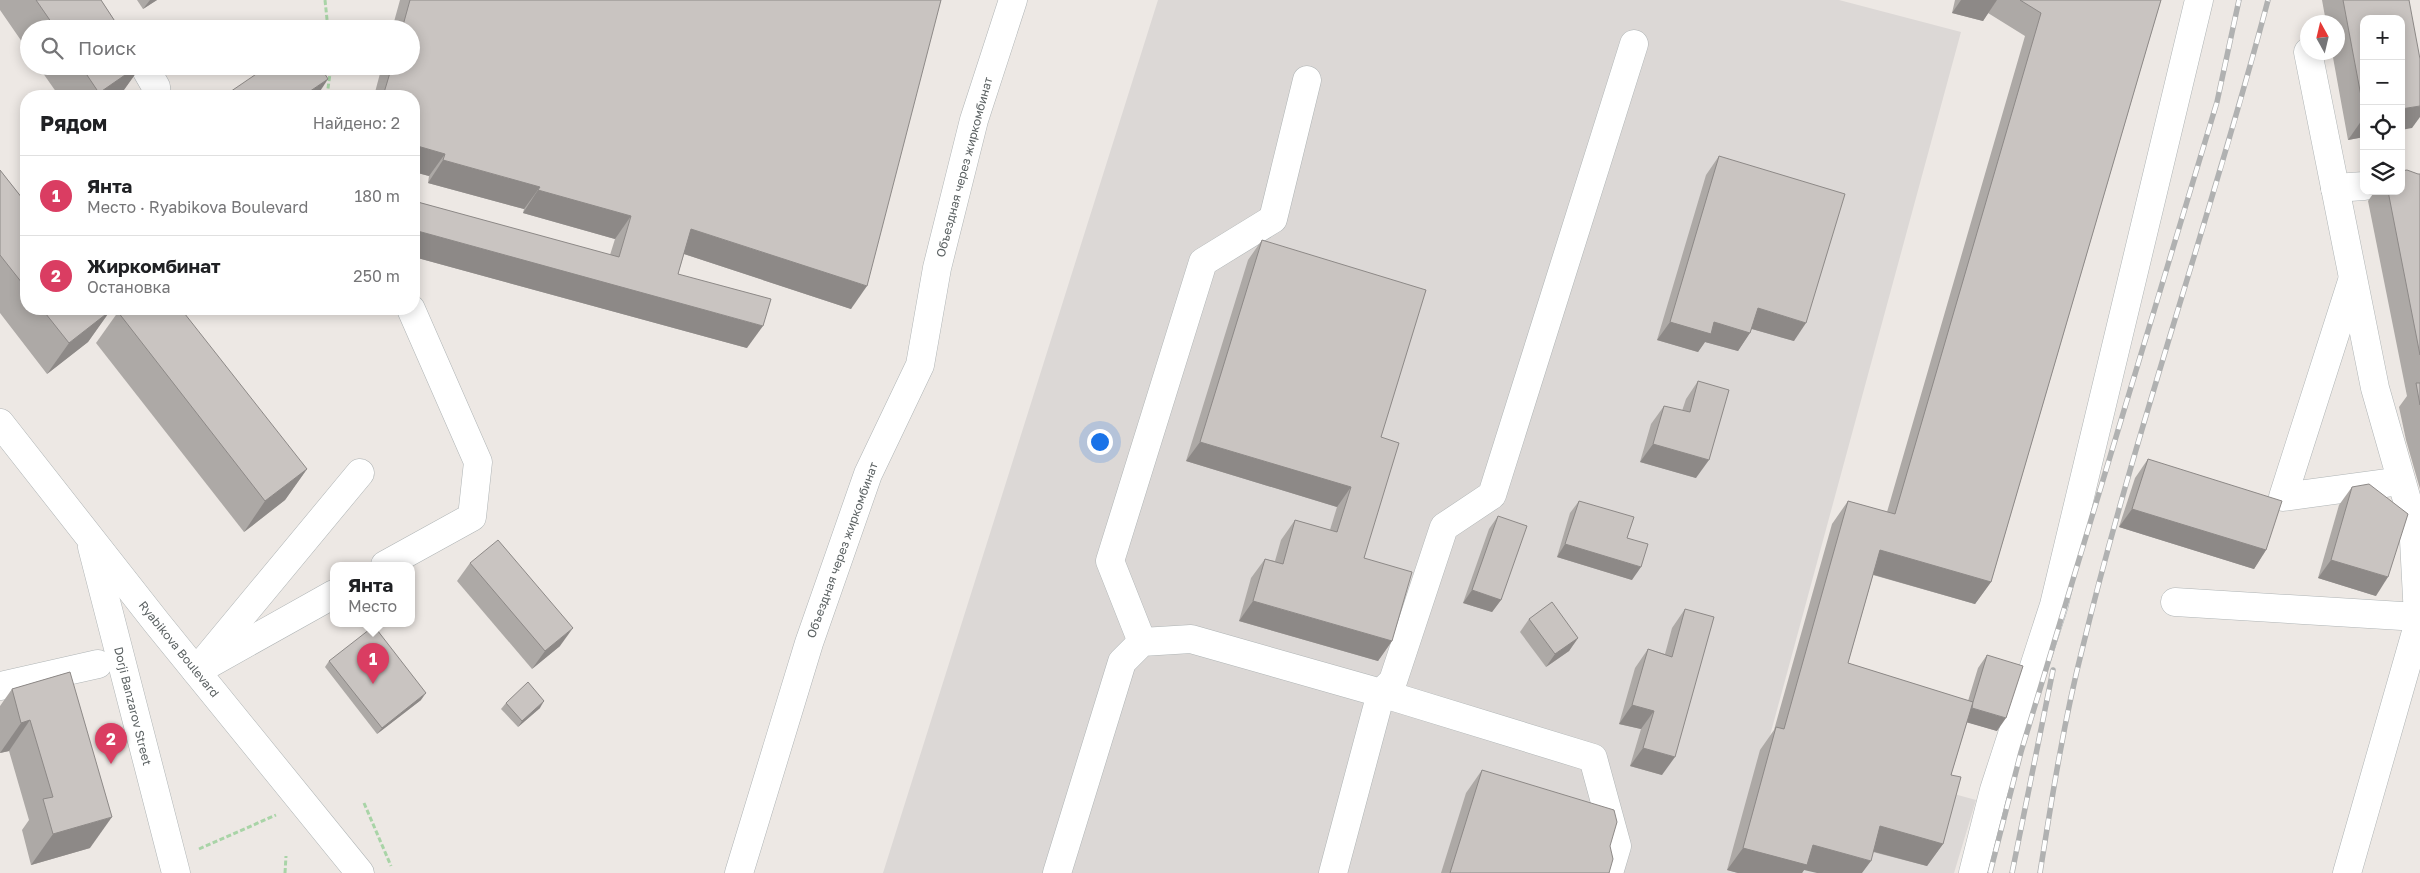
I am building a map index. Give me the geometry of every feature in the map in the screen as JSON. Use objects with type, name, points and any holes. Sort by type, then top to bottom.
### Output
[{"type":"street","name":"Объездная через жиркомбинат","points":[[739,873],[809,643],[865,483],[920,366],[937,268],[962,166],[974,120],[1013,0]]},
{"type":"street","points":[[1973,873],[1994,790],[2054,605],[2199,0]]},
{"type":"street","points":[[1334,873],[1381,693],[1392,681],[1444,527],[1492,495],[1634,44]]},
{"type":"street","points":[[2310,60],[2375,388],[2413,522],[2419,617],[2347,873]]},
{"type":"street","points":[[149,75],[156,90]]},
{"type":"street","points":[[1142,642],[1110,561],[1203,262],[1273,219],[1307,80]]},
{"type":"street","points":[[2336,188],[2360,186]]},
{"type":"street","points":[[2353,277],[2283,497],[2401,481]]},
{"type":"street","points":[[390,562],[472,517],[478,462],[414,315]]},
{"type":"street","name":"Ryabikova Boulevard","points":[[0,423],[196,671],[360,873]]},
{"type":"street","points":[[196,671],[360,473]]},
{"type":"street","name":"Dorji Banzarov Street","points":[[90,538],[174,867]]},
{"type":"street","points":[[196,671],[330,596]]},
{"type":"street","points":[[2175,602],[2419,617]]},
{"type":"street","points":[[1057,873],[1122,662],[1142,642],[1191,639],[1381,693],[1593,758],[1617,846],[1609,873]]},
{"type":"street","points":[[0,686],[98,664]]},
{"type":"path","points":[[325,0],[327,20]]},
{"type":"path","points":[[327,90],[329,75]]},
{"type":"path","points":[[364,803],[391,866]]},
{"type":"path","points":[[174,867],[276,815]]},
{"type":"path","points":[[285,873],[286,856]]},
{"type":"shaded area","points":[[1158,0],[1839,0],[1961,32],[1768,743],[1976,800],[1954,873],[883,873]]},
{"type":"building","points":[[36,0],[101,0],[114,20],[50,20]]},
{"type":"building","points":[[410,0],[941,0],[867,286],[691,229],[678,274],[771,299],[763,326],[420,232],[420,203],[619,257],[631,216],[538,190],[540,187],[443,160],[445,154],[420,147],[420,90],[385,90],[389,75],[420,75],[420,20],[404,20]]},
{"type":"building","points":[[2020,0],[2161,0],[1991,582],[1880,550],[1848,663],[1973,702],[1951,775],[1961,777],[1943,844],[1880,826],[1871,861],[1813,845],[1807,865],[1743,848],[1776,727],[1784,729],[1848,501],[1895,514],[2041,13]]},
{"type":"building","points":[[2343,0],[2409,0],[2420,59],[2420,106],[2405,108],[2405,15],[2360,15],[2360,91]]},
{"type":"building","points":[[87,75],[125,75],[103,90],[97,90]]},
{"type":"building","points":[[255,75],[326,75],[328,79],[312,90],[233,90]]},
{"type":"building","points":[[1719,156],[1845,194],[1806,323],[1758,308],[1750,333],[1714,322],[1711,334],[1670,322]]},
{"type":"building","points":[[0,170],[20,195],[20,280],[0,255]]},
{"type":"building","points":[[2405,170],[2420,174],[2420,355],[2389,195],[2405,195]]},
{"type":"building","points":[[1262,240],[1426,290],[1381,437],[1399,443],[1364,558],[1412,572],[1392,641],[1253,601],[1265,559],[1283,564],[1295,520],[1337,532],[1351,487],[1200,442]]},
{"type":"building","points":[[47,315],[105,315],[69,343]]},
{"type":"building","points":[[120,315],[186,315],[307,469],[265,501]]},
{"type":"building","points":[[1698,381],[1729,390],[1709,460],[1653,444],[1664,406],[1690,412]]},
{"type":"building","points":[[2416,383],[2420,383],[2420,405]]},
{"type":"building","points":[[2148,459],[2282,501],[2266,550],[2132,509]]},
{"type":"building","points":[[2369,484],[2408,514],[2388,577],[2331,560],[2352,487]]},
{"type":"building","points":[[1579,501],[1634,517],[1627,538],[1648,544],[1641,567],[1565,544]]},
{"type":"building","points":[[1498,516],[1527,526],[1501,600],[1472,590]]},
{"type":"building","points":[[498,540],[573,628],[545,651],[470,563]]},
{"type":"building","points":[[1552,602],[1578,638],[1555,654],[1529,619]]},
{"type":"building","points":[[1685,609],[1714,617],[1675,757],[1643,748],[1654,711],[1632,705],[1648,649],[1672,657]]},
{"type":"building","points":[[375,627],[426,693],[382,728],[329,661]]},
{"type":"building","points":[[1987,655],[2023,666],[2006,718],[1972,708]]},
{"type":"building","points":[[70,672],[112,817],[53,834],[43,799],[53,797],[30,720],[21,723],[12,689]]},
{"type":"building","points":[[528,682],[544,701],[522,721],[506,703]]},
{"type":"building","points":[[1482,770],[1614,810],[1617,822],[1610,846],[1613,859],[1609,873],[1450,873]]},
{"type":"railway","points":[[1990,873],[2021,752],[2217,102],[2239,0]]},
{"type":"railway","points":[[2040,873],[2064,730],[2104,565],[2268,0]]},
{"type":"railway","points":[[2012,873],[2053,670]]},
{"type":"place","name":"Янта","points":[[373,684]]},
{"type":"place","name":"Жиркомбинат","points":[[111,764]]}]
